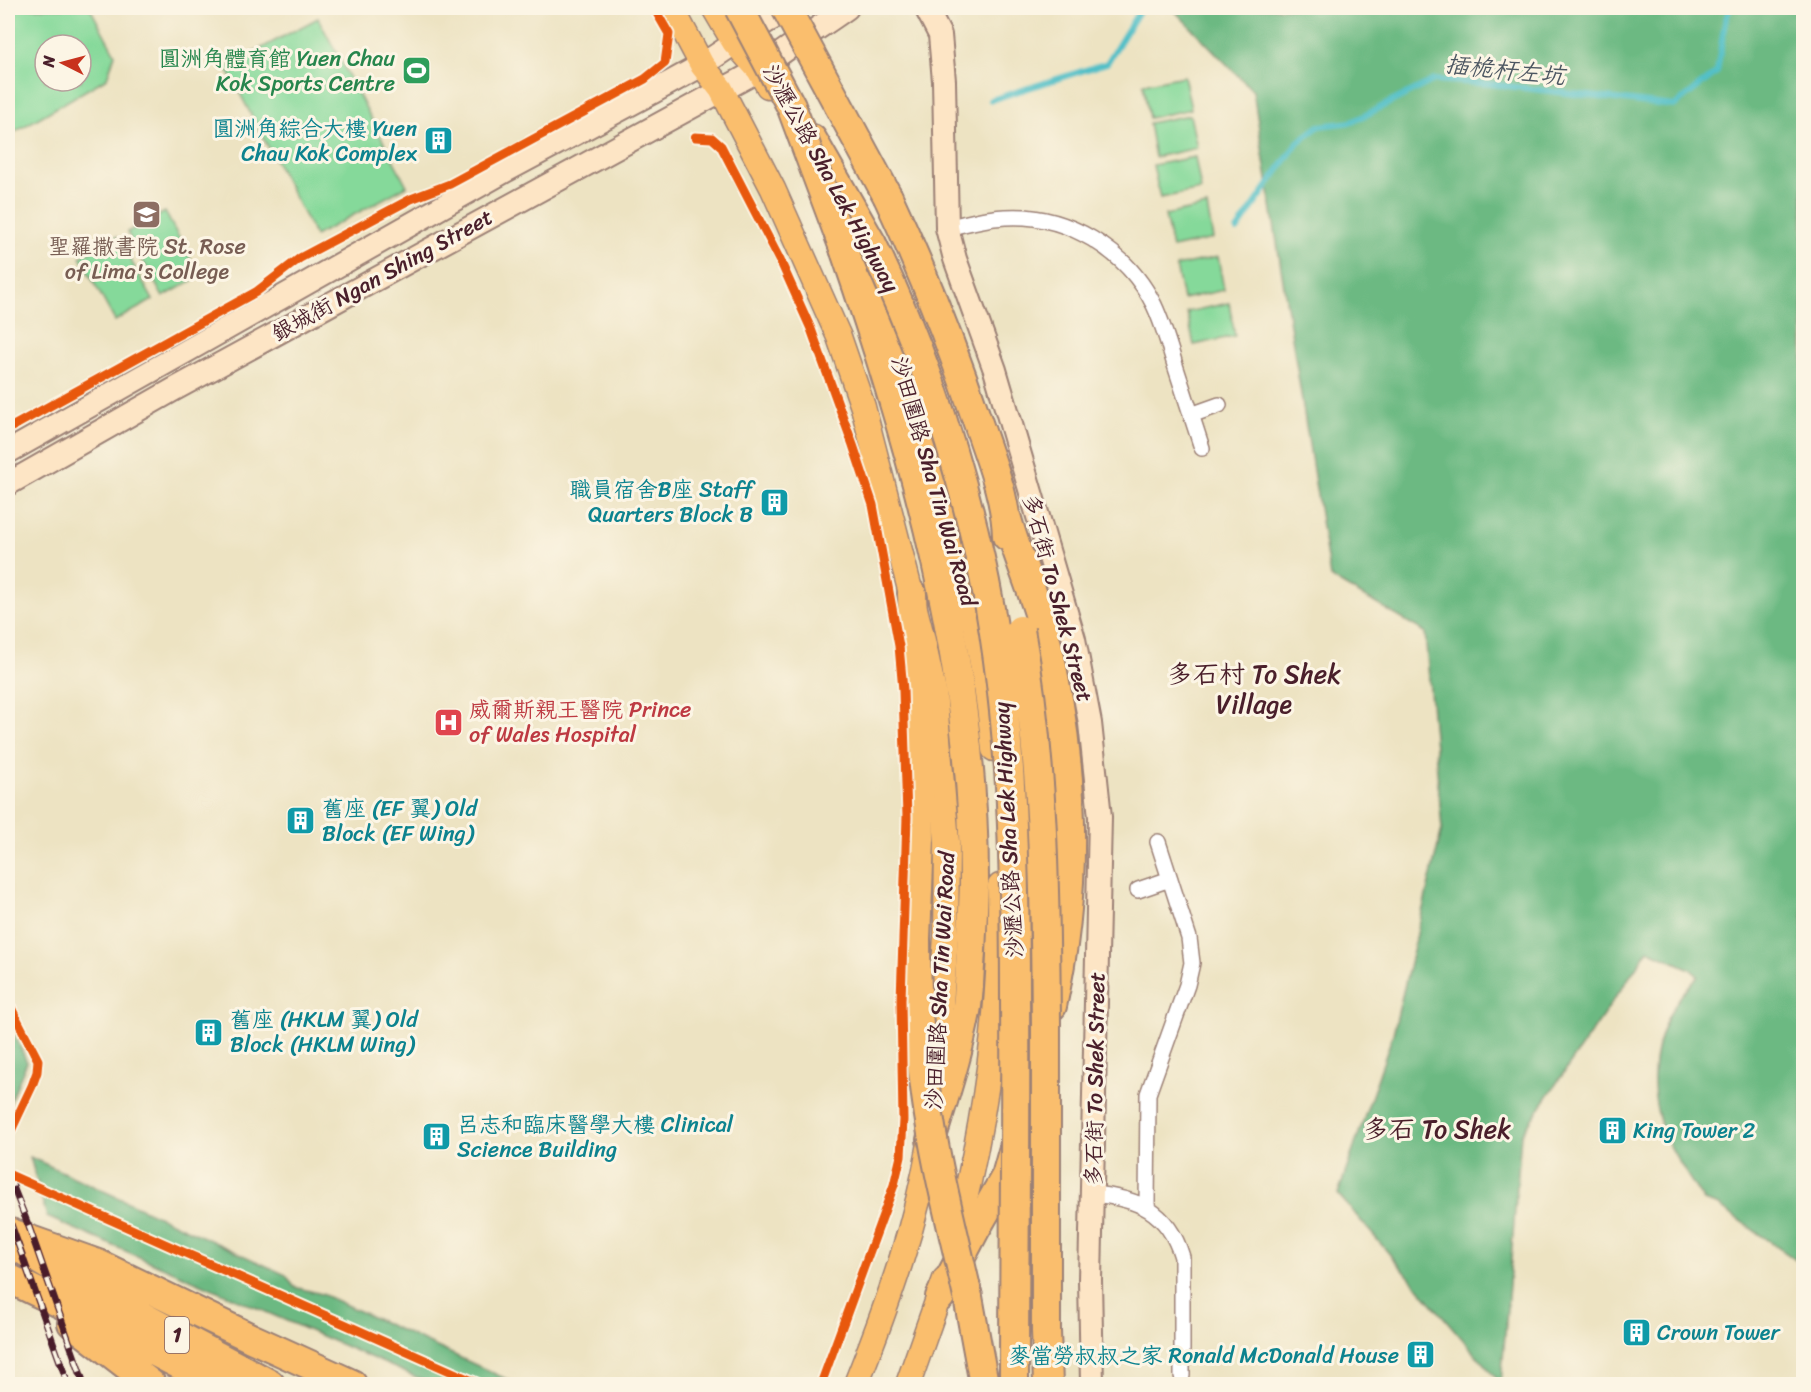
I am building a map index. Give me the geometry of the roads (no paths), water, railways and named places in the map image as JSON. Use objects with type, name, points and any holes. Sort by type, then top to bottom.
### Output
[{"type":"highway","name":"沙瀝公路 Sha Lek Highway","points":[[739,8],[791,106],[872,244],[898,301],[930,383],[959,476],[980,560],[1003,709],[1012,819],[1015,983],[1014,1384]]},
{"type":"highway","name":"沙瀝公路 Sha Lek Highway","points":[[786,8],[888,197],[918,264],[960,370],[991,462],[1006,519],[1008,555],[1034,717],[1043,844],[1046,958],[1048,1384]]},
{"type":"highway","points":[[791,106],[839,233],[896,403],[947,618],[964,717],[974,846],[974,909],[967,1010],[946,1093],[931,1140]]},
{"type":"highway","points":[[940,1297],[1006,1176],[1049,1022],[1061,960],[1067,904],[1071,834],[1070,785],[1062,714],[1042,625],[1006,519]]},
{"type":"highway","points":[[912,594],[920,839],[916,939],[919,1021],[926,1096],[942,1185],[972,1315],[984,1384]]},
{"type":"highway","points":[[8,1232],[98,1264],[352,1384]]},
{"type":"highway","name":"1","points":[[8,1242],[66,1276],[270,1384]]},
{"type":"highway","points":[[14,1281],[51,1305],[151,1384]]},
{"type":"highway","name":"1","points":[[14,1281],[217,1384]]},
{"type":"main road","name":"沙田圍路 Sha Tin Wai Road","points":[[672,8],[702,64],[721,89],[787,217],[839,337],[863,407],[912,594],[934,692],[947,842],[948,901],[944,987],[931,1140],[906,1247],[856,1384]]},
{"type":"main road","name":"沙田圍路 Sha Tin Wai Road","points":[[714,8],[734,42],[759,70],[812,167],[871,289],[902,369],[958,551],[973,612],[990,716],[1000,847],[998,988],[983,1107],[958,1228],[940,1297],[908,1384]]},
{"type":"street","points":[[734,42],[793,8]]},
{"type":"street","points":[[759,70],[782,51],[847,8]]},
{"type":"street","name":"多石街 To Shek Street","points":[[926,8],[940,35],[944,81],[947,228],[955,259],[995,370],[1074,639],[1090,723],[1100,817],[1090,1280],[1092,1384]]},
{"type":"street","name":"銀城街 Ngan Shing Street","points":[[8,452],[507,170],[702,64],[734,42]]},
{"type":"street","name":"銀城街 Ngan Shing Street","points":[[8,484],[173,390],[759,70]]},
{"type":"street","points":[[947,228],[982,220],[1026,217],[1065,225],[1103,245],[1134,275],[1153,303],[1165,332],[1202,448]]},
{"type":"street","points":[[1191,415],[1219,405]]},
{"type":"street","points":[[1148,1207],[1148,1094],[1187,985],[1192,963],[1191,947],[1158,842]]},
{"type":"street","points":[[1138,890],[1170,879]]},
{"type":"street","points":[[1092,1194],[1119,1196],[1148,1207],[1168,1227],[1177,1241],[1182,1257],[1182,1376]]},
{"type":"waterway","points":[[991,100],[1107,63],[1141,8]]},
{"type":"waterway","name":"插桅杆左坑","points":[[1237,230],[1298,142],[1319,126],[1352,122],[1434,80],[1490,84],[1674,106],[1717,72],[1725,22],[1730,8]]},
{"type":"railway","points":[[8,1174],[84,1384]]},
{"type":"railway","points":[[8,1216],[68,1384]]},
{"type":"place","name":"圓洲角體育館 Yuen Chau Kok Sports Centre","points":[[416,71]]},
{"type":"place","name":"圓洲角綜合大樓 Yuen Chau Kok Complex","points":[[438,141]]},
{"type":"place","name":"聖羅撒書院 St. Rose of Lima's College","points":[[147,214]]},
{"type":"place","name":"職員宿舍B座 Staff Quarters Block B","points":[[774,502]]},
{"type":"place","name":"威爾斯親王醫院 Prince of Wales Hospital","points":[[448,722]]},
{"type":"place","name":"舊座 (EF 翼) Old Block (EF Wing)","points":[[301,821]]},
{"type":"place","name":"舊座 (HKLM 翼) Old Block (HKLM Wing)","points":[[209,1032]]},
{"type":"place","name":"King Tower 2","points":[[1612,1130]]},
{"type":"place","name":"呂志和臨床醫學大樓 Clinical Science Building","points":[[436,1137]]},
{"type":"place","name":"Crown Tower","points":[[1636,1332]]},
{"type":"place","name":"麥當勞叔叔之家 Ronald McDonald House","points":[[1420,1355]]},
{"type":"district","name":"多石村 To Shek Village","points":[[1254,689]]},
{"type":"district","name":"多石 To Shek","points":[[1437,1129]]}]
